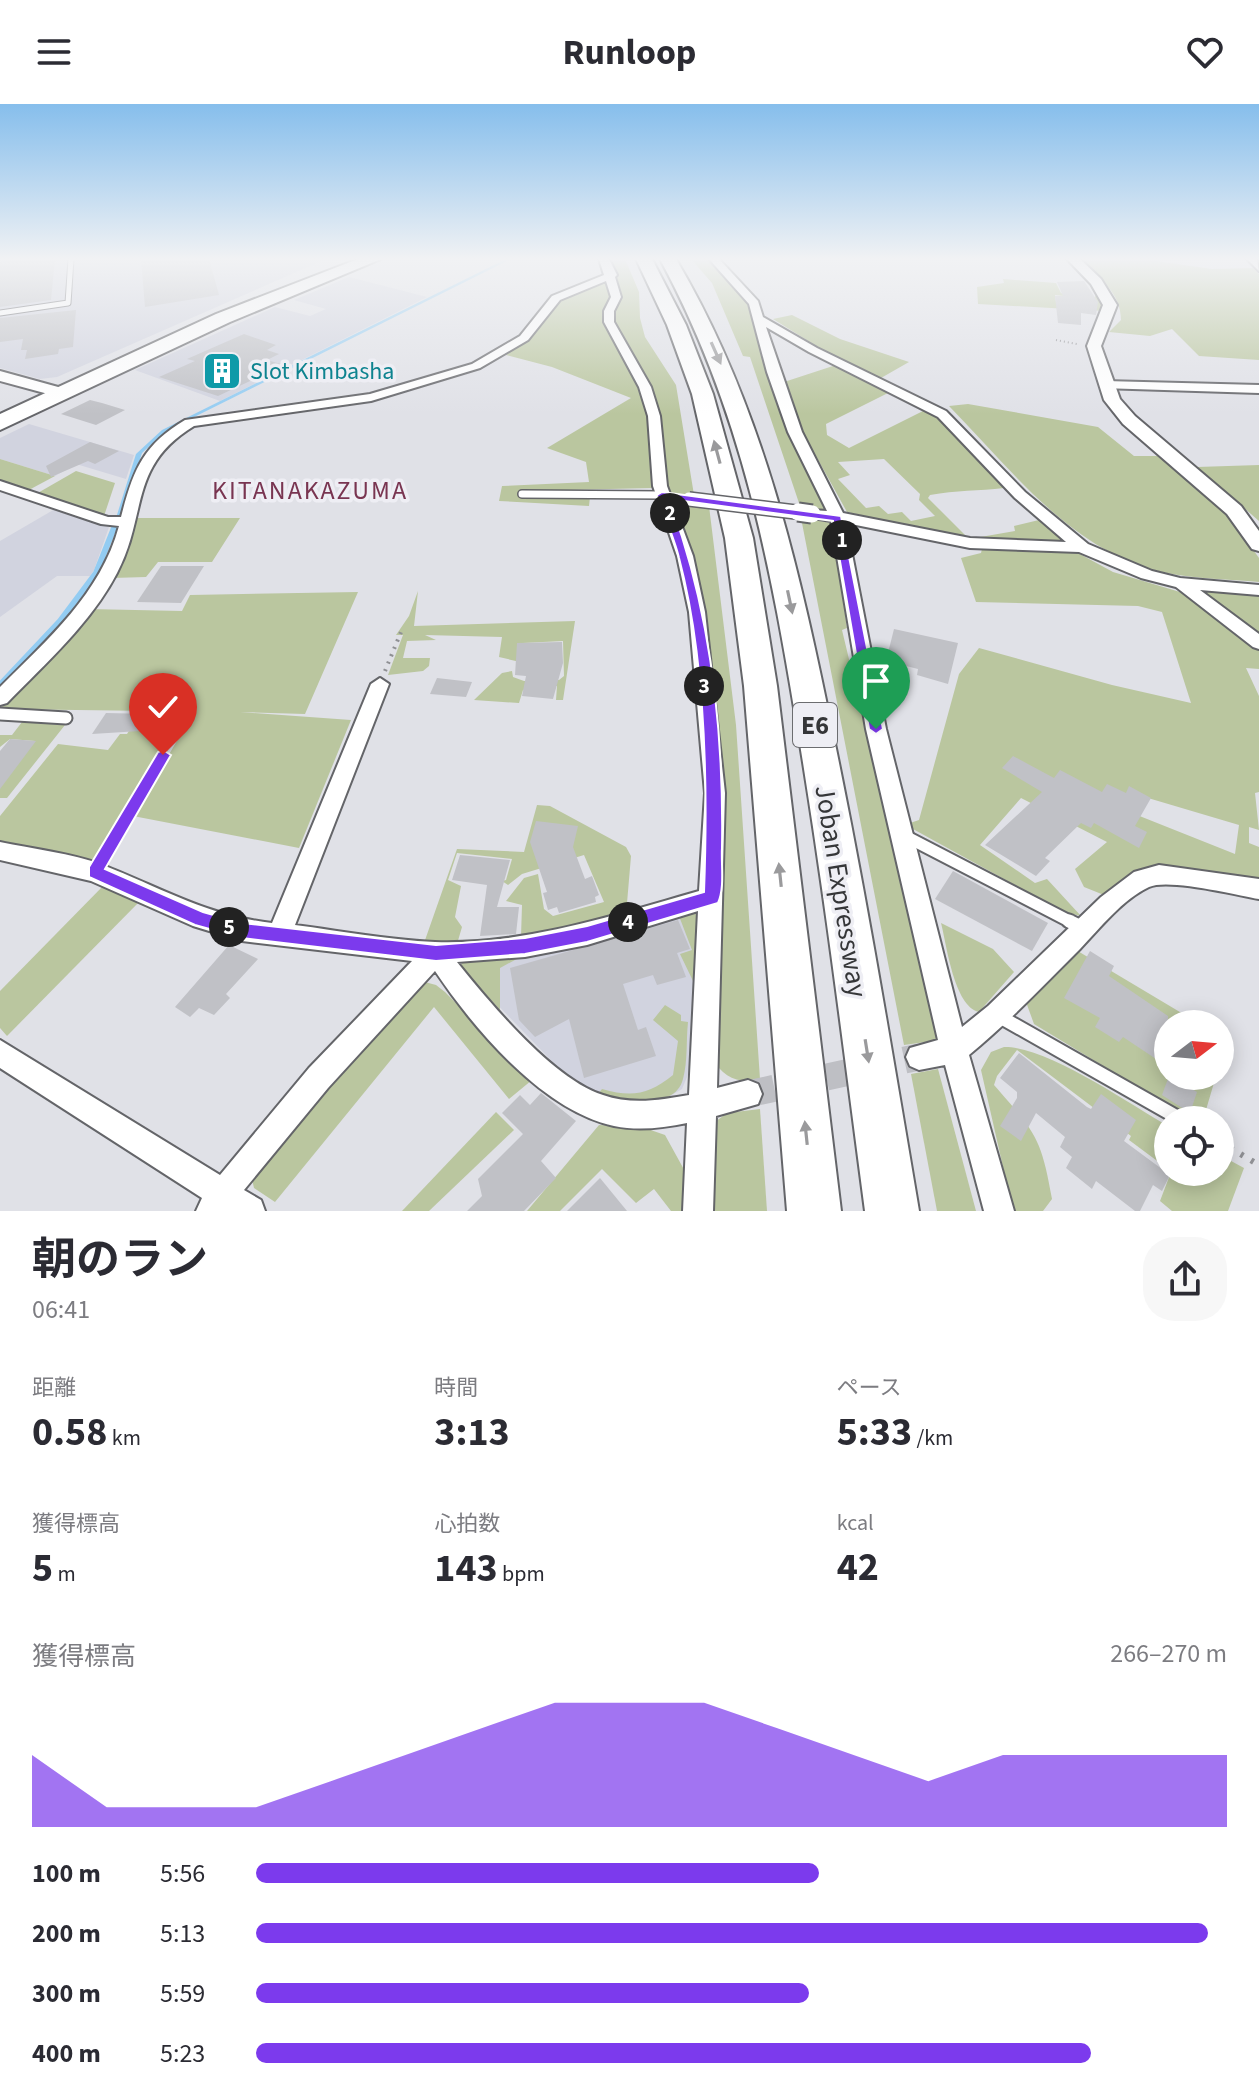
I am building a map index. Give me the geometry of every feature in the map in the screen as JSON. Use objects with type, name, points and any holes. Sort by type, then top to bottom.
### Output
[{"type":"highway","points":[[0,423],[55,391],[221,311]]},
{"type":"highway","points":[[0,412],[242,311]]},
{"type":"highway","name":"Joban Expressway","points":[[670,311],[698,384],[737,537],[753,634],[771,778],[814,1211]]},
{"type":"highway","name":"Joban Expressway","points":[[697,311],[730,385],[776,537],[825,780],[892,1211]]},
{"type":"street","points":[[0,698],[56,640],[109,572],[148,453],[170,432],[190,423],[371,397],[476,366],[517,344],[547,311]]},
{"type":"street","points":[[609,311],[609,322],[650,403],[662,495],[685,556],[697,612],[715,793],[698,1211]]},
{"type":"street","points":[[756,311],[773,372],[795,432],[838,518],[876,729],[954,1050],[999,1211]]},
{"type":"street","points":[[1108,311],[1095,347],[1105,385],[1129,420],[1234,510],[1259,545]]},
{"type":"street","points":[[760,319],[813,350],[942,414],[1020,495],[1082,547],[1147,575],[1180,583],[1259,590]]},
{"type":"street","points":[[0,376],[55,391]]},
{"type":"street","points":[[1105,385],[1259,389]]},
{"type":"street","points":[[0,485],[106,521],[127,522]]},
{"type":"street","points":[[662,495],[838,518],[970,543],[1082,547]]},
{"type":"street","points":[[1180,583],[1259,643]]},
{"type":"street","points":[[279,935],[380,684]]},
{"type":"street","points":[[0,851],[95,872],[201,919],[279,935],[436,953],[525,946],[587,934],[712,897]]},
{"type":"street","points":[[919,1057],[954,1050],[997,1015],[1083,928],[1142,879],[1159,875],[1259,889]]},
{"type":"street","points":[[436,953],[474,1002],[571,1094],[598,1108],[638,1114],[701,1106],[748,1094]]},
{"type":"street","points":[[216,1203],[239,1169],[351,1041],[436,953]]},
{"type":"street","points":[[0,1053],[216,1203],[250,1211]]},
{"type":"lane","points":[[522,494],[662,495]]},
{"type":"lane","points":[[0,714],[66,718]]},
{"type":"lane","points":[[901,835],[1083,928]]},
{"type":"lane","points":[[997,1015],[1157,1106]]},
{"type":"path","points":[[1056,340],[1095,347]]},
{"type":"path","points":[[380,684],[401,632]]},
{"type":"path","points":[[95,872],[163,755]]},
{"type":"path","points":[[1234,1150],[1259,1165]]},
{"type":"shaded area","points":[[0,311],[208,311],[57,377],[40,379],[0,368]]},
{"type":"shaded area","points":[[267,311],[289,311],[310,316],[322,311],[400,311],[220,401],[135,370]]},
{"type":"shaded area","points":[[29,424],[134,455],[126,479],[76,464],[55,476],[0,459],[0,438]]},
{"type":"shaded area","points":[[55,509],[109,527],[94,570],[90,576],[57,576],[0,617],[0,541]]},
{"type":"shaded area","points":[[701,907],[690,1070],[682,1089],[670,1096],[598,1094],[572,1082],[461,967]]},
{"type":"green space","points":[[553,311],[604,311],[605,327],[641,393],[648,414],[653,488],[522,491],[590,497],[589,506],[499,501],[502,486],[589,482],[586,462],[547,448],[631,398],[552,367],[506,355],[541,326]]},
{"type":"green space","points":[[615,311],[640,311],[645,337],[676,385],[694,495],[673,494],[666,487],[658,413],[616,325]]},
{"type":"green space","points":[[724,311],[751,311],[770,384],[791,439],[828,511],[801,509],[750,357],[743,356]]},
{"type":"green space","points":[[1120,311],[1259,311],[1259,360],[1199,356],[1172,329],[1150,336],[1109,332],[1121,320]]},
{"type":"green space","points":[[792,315],[840,339],[909,362],[881,378],[818,347],[773,319]]},
{"type":"green space","points":[[836,365],[890,392],[938,416],[1004,488],[930,495],[928,498],[969,539],[847,512],[801,429],[781,383]],"holes":[[[890,392],[923,411],[849,448],[827,435],[826,424]],[[884,459],[920,494],[919,500],[935,516],[911,521],[902,512],[888,514],[879,506],[866,508],[838,479],[850,475],[838,462]]]},
{"type":"green space","points":[[968,404],[1098,427],[1134,456],[1162,456],[1215,500],[1233,521],[1259,558],[1259,582],[1167,573],[1133,563],[1102,548],[1046,506],[949,406]]},
{"type":"green space","points":[[0,459],[55,476],[27,491],[0,482]]},
{"type":"green space","points":[[1259,465],[1259,521],[1197,467]]},
{"type":"green space","points":[[76,471],[115,483],[104,516],[36,494]]},
{"type":"green space","points":[[672,503],[709,506],[736,725],[760,1079],[753,1081],[732,1078],[721,1071],[713,1059],[725,793],[691,555]]},
{"type":"green space","points":[[134,518],[240,518],[212,562],[158,562],[146,577],[112,578]]},
{"type":"green space","points":[[801,518],[832,523],[847,628],[842,630],[940,1040],[904,1045]]},
{"type":"green space","points":[[1039,520],[1067,543],[970,539],[1015,531],[1014,526]]},
{"type":"green space","points":[[982,549],[1078,553],[1113,572],[1180,592],[1259,649],[1259,669],[1246,668],[1259,696],[1259,792],[1255,793],[1259,830],[1249,827],[1249,843],[1259,847],[1259,882],[1196,869],[1147,868],[1127,877],[1104,895],[1084,887],[1075,869],[1107,842],[1021,798],[980,845],[1035,883],[1047,879],[1081,916],[1064,912],[913,829],[910,823],[919,820],[959,674],[979,648],[1112,685],[1191,703],[1162,612],[1138,606],[976,602],[961,558],[981,553]],"holes":[[[1148,798],[1239,825],[1235,854],[1132,813]]]},
{"type":"green space","points":[[418,591],[414,626],[575,621],[563,700],[556,700],[557,686],[541,685],[523,690],[519,703],[474,700],[502,673],[512,671],[513,677],[524,681],[559,680],[564,676],[563,641],[523,643],[520,662],[499,657],[502,637],[425,635],[436,640],[407,641],[403,658],[430,658],[429,666],[423,671],[388,675],[403,635],[396,635],[409,616]]},
{"type":"green space","points":[[358,592],[305,714],[240,712],[351,720],[299,848],[133,816],[195,710],[188,710],[167,752],[158,755],[95,862],[0,845],[0,816],[58,744],[108,750],[120,734],[127,734],[134,723],[147,722],[153,711],[0,709],[88,609],[182,611],[190,595]]},
{"type":"green space","points":[[1199,592],[1259,596],[1259,636]]},
{"type":"green space","points":[[22,722],[65,725],[7,798],[0,798],[0,782],[35,741],[10,739],[0,747],[0,735],[12,735]]},
{"type":"green space","points":[[537,805],[550,806],[626,847],[631,856],[626,915],[542,936],[521,937],[522,905],[506,901],[524,878],[538,874],[544,909],[553,916],[604,902],[584,855],[522,874],[508,885],[502,881],[506,880],[512,859],[457,853],[448,880],[461,886],[455,917],[462,927],[457,944],[424,943],[457,849],[524,852]]},
{"type":"green space","points":[[105,884],[141,900],[7,1036],[0,1028],[0,991]]},
{"type":"green space","points":[[698,911],[693,981],[680,954],[692,950],[679,916]]},
{"type":"green space","points":[[941,923],[993,949],[1014,972],[979,1012],[963,999],[949,960]]},
{"type":"green space","points":[[1076,950],[1177,1010],[1154,1010],[1154,1090],[1212,1090],[1207,1106],[1169,1106],[1034,1024],[1026,1002]]},
{"type":"green space","points":[[526,954],[500,968],[500,1010],[461,967],[463,958]]},
{"type":"green space","points":[[421,981],[436,985],[445,992],[532,1080],[509,1099],[434,1007],[275,1202],[254,1188],[251,1175]]},
{"type":"green space","points":[[665,1005],[681,1015],[681,1021],[688,1022],[685,1072],[678,1089],[670,1096],[646,1102],[598,1094],[602,1089],[632,1094],[648,1090],[673,1075],[678,1041],[653,1020]]},
{"type":"green space","points":[[1004,1047],[1021,1049],[1042,1056],[1064,1065],[1154,1118],[1154,1159],[1129,1140],[1131,1136],[1017,1050],[997,1076],[994,1085],[1034,1136],[1044,1161],[1052,1199],[1043,1211],[1013,1211],[981,1070],[991,1052]]},
{"type":"green space","points":[[938,1069],[976,1211],[937,1211],[911,1074]]},
{"type":"green space","points":[[760,1109],[767,1211],[714,1211],[715,1122],[727,1113]]},
{"type":"green space","points":[[496,1112],[514,1130],[429,1211],[402,1211]]},
{"type":"green space","points":[[599,1125],[642,1127],[665,1135],[687,1175],[684,1211],[671,1211],[654,1189],[636,1203],[602,1169],[560,1211],[527,1211]]},
{"type":"green space","points":[[1234,1163],[1244,1168],[1228,1211],[1172,1211],[1160,1201],[1166,1186],[1234,1186]]},
{"type":"water","points":[[407,311],[166,431],[142,453],[122,516],[116,518],[136,454],[162,430]]},
{"type":"building","points":[[76,311],[73,347],[59,349],[58,354],[25,359],[27,350],[21,350],[23,339],[0,342],[0,318]]},
{"type":"building","points":[[1057,311],[1097,311],[1096,315],[1081,313],[1081,325],[1058,323]]},
{"type":"building","name":"Slot Kimbasha","points":[[244,334],[276,345],[267,350],[279,354],[267,360],[284,365],[218,396],[159,377],[195,361],[187,359]]},
{"type":"building","points":[[90,400],[125,410],[96,425],[61,414]]},
{"type":"building","points":[[90,442],[119,451],[95,464],[88,461],[51,477],[46,466]]},
{"type":"building","points":[[161,566],[204,566],[181,603],[137,602]]},
{"type":"building","points":[[894,629],[958,643],[948,684],[917,675],[918,669],[886,661]]},
{"type":"building","points":[[562,642],[563,663],[553,699],[522,696],[526,676],[515,675],[517,643]]},
{"type":"building","points":[[437,678],[472,682],[466,697],[430,694]]},
{"type":"building","points":[[106,713],[151,714],[140,731],[92,734]]},
{"type":"building","points":[[10,739],[36,741],[0,789],[0,751]]},
{"type":"building","points":[[1013,756],[1054,778],[1060,770],[1102,792],[1107,784],[1126,793],[1129,786],[1151,798],[1135,826],[1147,832],[1139,848],[1094,823],[1091,828],[1081,823],[1045,858],[1050,861],[1036,876],[985,845],[1042,792],[1002,768]]},
{"type":"building","points":[[536,821],[578,826],[573,847],[585,879],[592,876],[599,895],[595,897],[596,902],[559,913],[557,907],[548,910],[543,893],[547,892],[530,842]]},
{"type":"building","points":[[460,855],[510,860],[497,907],[519,907],[516,934],[480,936],[487,885],[452,880]]},
{"type":"building","points":[[953,871],[1048,923],[1032,951],[935,899]]},
{"type":"building","points":[[678,920],[690,949],[677,953],[686,977],[657,985],[653,975],[623,984],[638,1030],[646,1027],[656,1056],[584,1078],[569,1019],[535,1037],[519,1020],[510,968]]},
{"type":"building","points":[[229,945],[258,959],[226,994],[230,998],[214,1015],[199,1008],[190,1017],[175,1007]]},
{"type":"building","points":[[1090,951],[1114,966],[1109,976],[1159,1010],[1154,1010],[1154,1058],[1123,1037],[1119,1042],[1095,1027],[1100,1018],[1064,998]]},
{"type":"building","points":[[1019,1053],[1087,1107],[1091,1109],[1101,1094],[1136,1120],[1124,1141],[1154,1163],[1154,1186],[1140,1211],[1135,1211],[1096,1181],[1092,1189],[1066,1168],[1072,1157],[1060,1147],[1065,1137],[1036,1113],[1021,1141],[1000,1126],[1017,1098],[1017,1092],[1000,1078]]},
{"type":"building","points":[[1164,1090],[1197,1092],[1192,1106],[1179,1106],[1162,1095]]},
{"type":"building","points":[[541,1093],[576,1121],[541,1161],[556,1178],[524,1211],[467,1211],[482,1196],[478,1179],[523,1134],[502,1113],[520,1095],[530,1105]]},
{"type":"building","points":[[600,1178],[627,1211],[567,1211]]},
{"type":"waterway","points":[[0,685],[60,621],[96,573],[114,528]]},
{"type":"tunnel","points":[[748,1094],[919,1057]]},
{"type":"place","name":"Slot Kimbasha","points":[[222,371]]},
{"type":"district","name":"KITANAKAZUMA","points":[[310,490]]},
{"type":"route","points":[[163,755],[95,872],[201,919],[242,930],[436,953],[525,946],[587,934],[712,897],[715,793],[697,612],[685,556],[662,495],[838,518],[876,729]]}]
